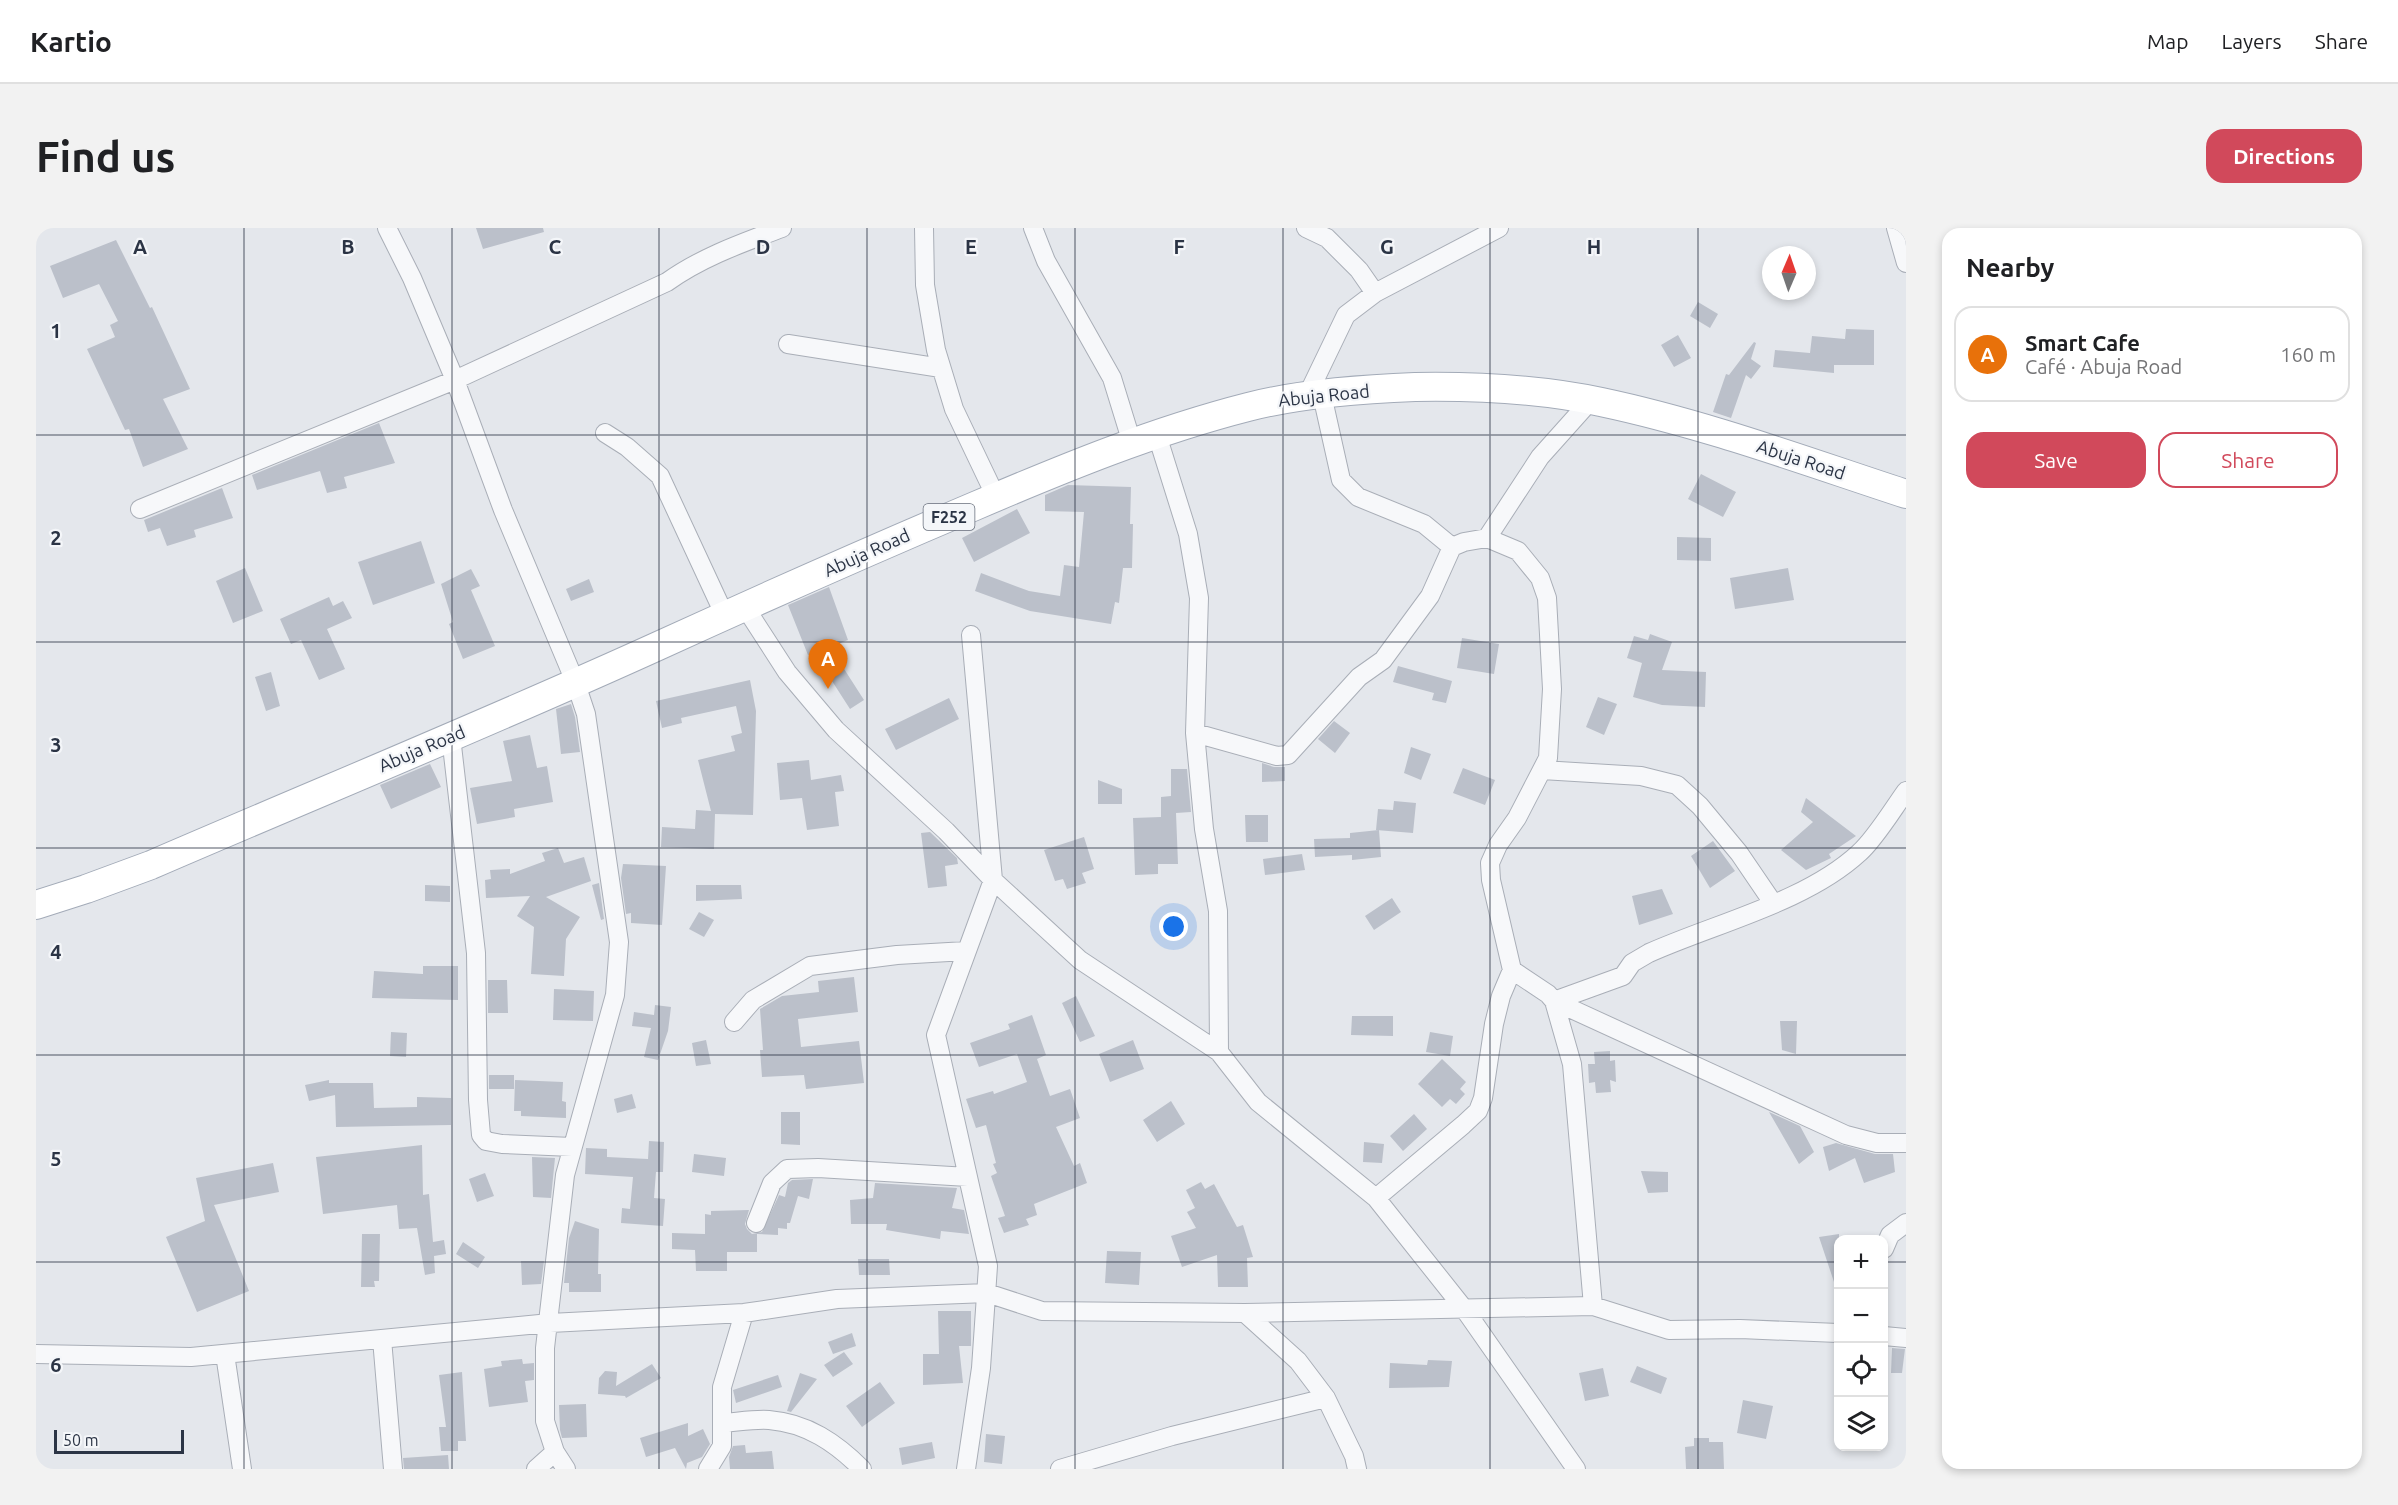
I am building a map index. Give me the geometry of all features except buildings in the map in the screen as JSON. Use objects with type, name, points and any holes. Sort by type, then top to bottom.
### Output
[{"type":"main road","name":"Abuja Road","points":[[36,905],[151,865],[576,684],[735,611],[996,497],[1144,439],[1252,405],[1315,395],[1413,387],[1484,388],[1591,400],[1736,439],[1906,494]]},
{"type":"street","points":[[387,228],[412,278],[455,380],[503,510],[576,684],[586,714],[619,942],[615,995],[565,1175],[550,1323],[545,1348],[545,1421],[555,1452],[566,1469]]},
{"type":"street","points":[[140,509],[455,380],[667,282],[689,267],[782,228]]},
{"type":"street","points":[[924,228],[925,285],[936,350],[954,408],[996,497]]},
{"type":"street","points":[[1033,228],[1046,261],[1144,439],[1188,534],[1199,598],[1195,733],[1204,829],[1218,911],[1219,1052]]},
{"type":"street","points":[[1452,547],[1424,524],[1358,497],[1341,480],[1315,395],[1346,315],[1375,293],[1499,228]]},
{"type":"street","points":[[1896,228],[1906,263]]},
{"type":"street","points":[[1315,230],[1327,238],[1359,270],[1375,293]]},
{"type":"street","points":[[788,344],[941,368]]},
{"type":"street","points":[[1487,538],[1540,457],[1591,400]]},
{"type":"street","points":[[605,433],[627,447],[660,476],[735,611],[836,730],[946,831],[993,880],[1080,960],[1219,1052],[1258,1102],[1376,1198],[1465,1310],[1576,1469]]},
{"type":"street","points":[[1195,733],[1277,756],[1288,755],[1359,677],[1383,660],[1430,596],[1452,547],[1464,542],[1487,538],[1518,551],[1540,578],[1547,598],[1552,688],[1548,758],[1517,818],[1498,845],[1490,863],[1491,880],[1512,970],[1494,1024],[1483,1098],[1478,1111],[1376,1198]]},
{"type":"street","points":[[966,1469],[981,1368],[988,1266],[936,1035],[993,880],[971,635]]},
{"type":"street","points":[[451,737],[476,953],[478,1100],[481,1135],[486,1141],[502,1144],[572,1147]]},
{"type":"street","points":[[1542,770],[1641,776],[1677,785],[1700,806],[1739,853],[1773,903]]},
{"type":"street","points":[[1554,1001],[1623,976],[1632,963],[1649,953],[1773,903],[1835,873],[1862,852],[1906,791]]},
{"type":"street","points":[[734,1022],[753,1000],[810,966],[897,955],[966,951]]},
{"type":"street","points":[[1512,970],[1548,994],[1554,1001],[1572,1064],[1593,1306]]},
{"type":"street","points":[[1554,1001],[1846,1135],[1877,1143],[1906,1143]]},
{"type":"street","points":[[756,1223],[772,1183],[787,1169],[818,1168],[968,1177]]},
{"type":"street","points":[[1888,1239],[1890,1234],[1906,1223]]},
{"type":"street","points":[[36,1354],[191,1357],[550,1323],[744,1313],[837,1299],[987,1293],[1041,1311],[1245,1313],[1593,1306],[1669,1330],[1740,1329],[1834,1333]]},
{"type":"street","points":[[708,1469],[722,1446],[722,1387],[744,1313]]},
{"type":"street","points":[[1245,1313],[1298,1361],[1326,1398],[1354,1456],[1357,1469]]},
{"type":"street","points":[[1888,1336],[1906,1338]]},
{"type":"street","points":[[382,1339],[393,1469]]},
{"type":"street","points":[[225,1354],[242,1469]]},
{"type":"street","points":[[1060,1469],[1173,1436],[1326,1398]]},
{"type":"street","points":[[722,1423],[768,1420],[796,1425],[820,1434],[843,1450],[862,1469]]},
{"type":"street","points":[[536,1469],[555,1452]]},
{"type":"place","name":"Smart Cafe","points":[[828,689]]}]
